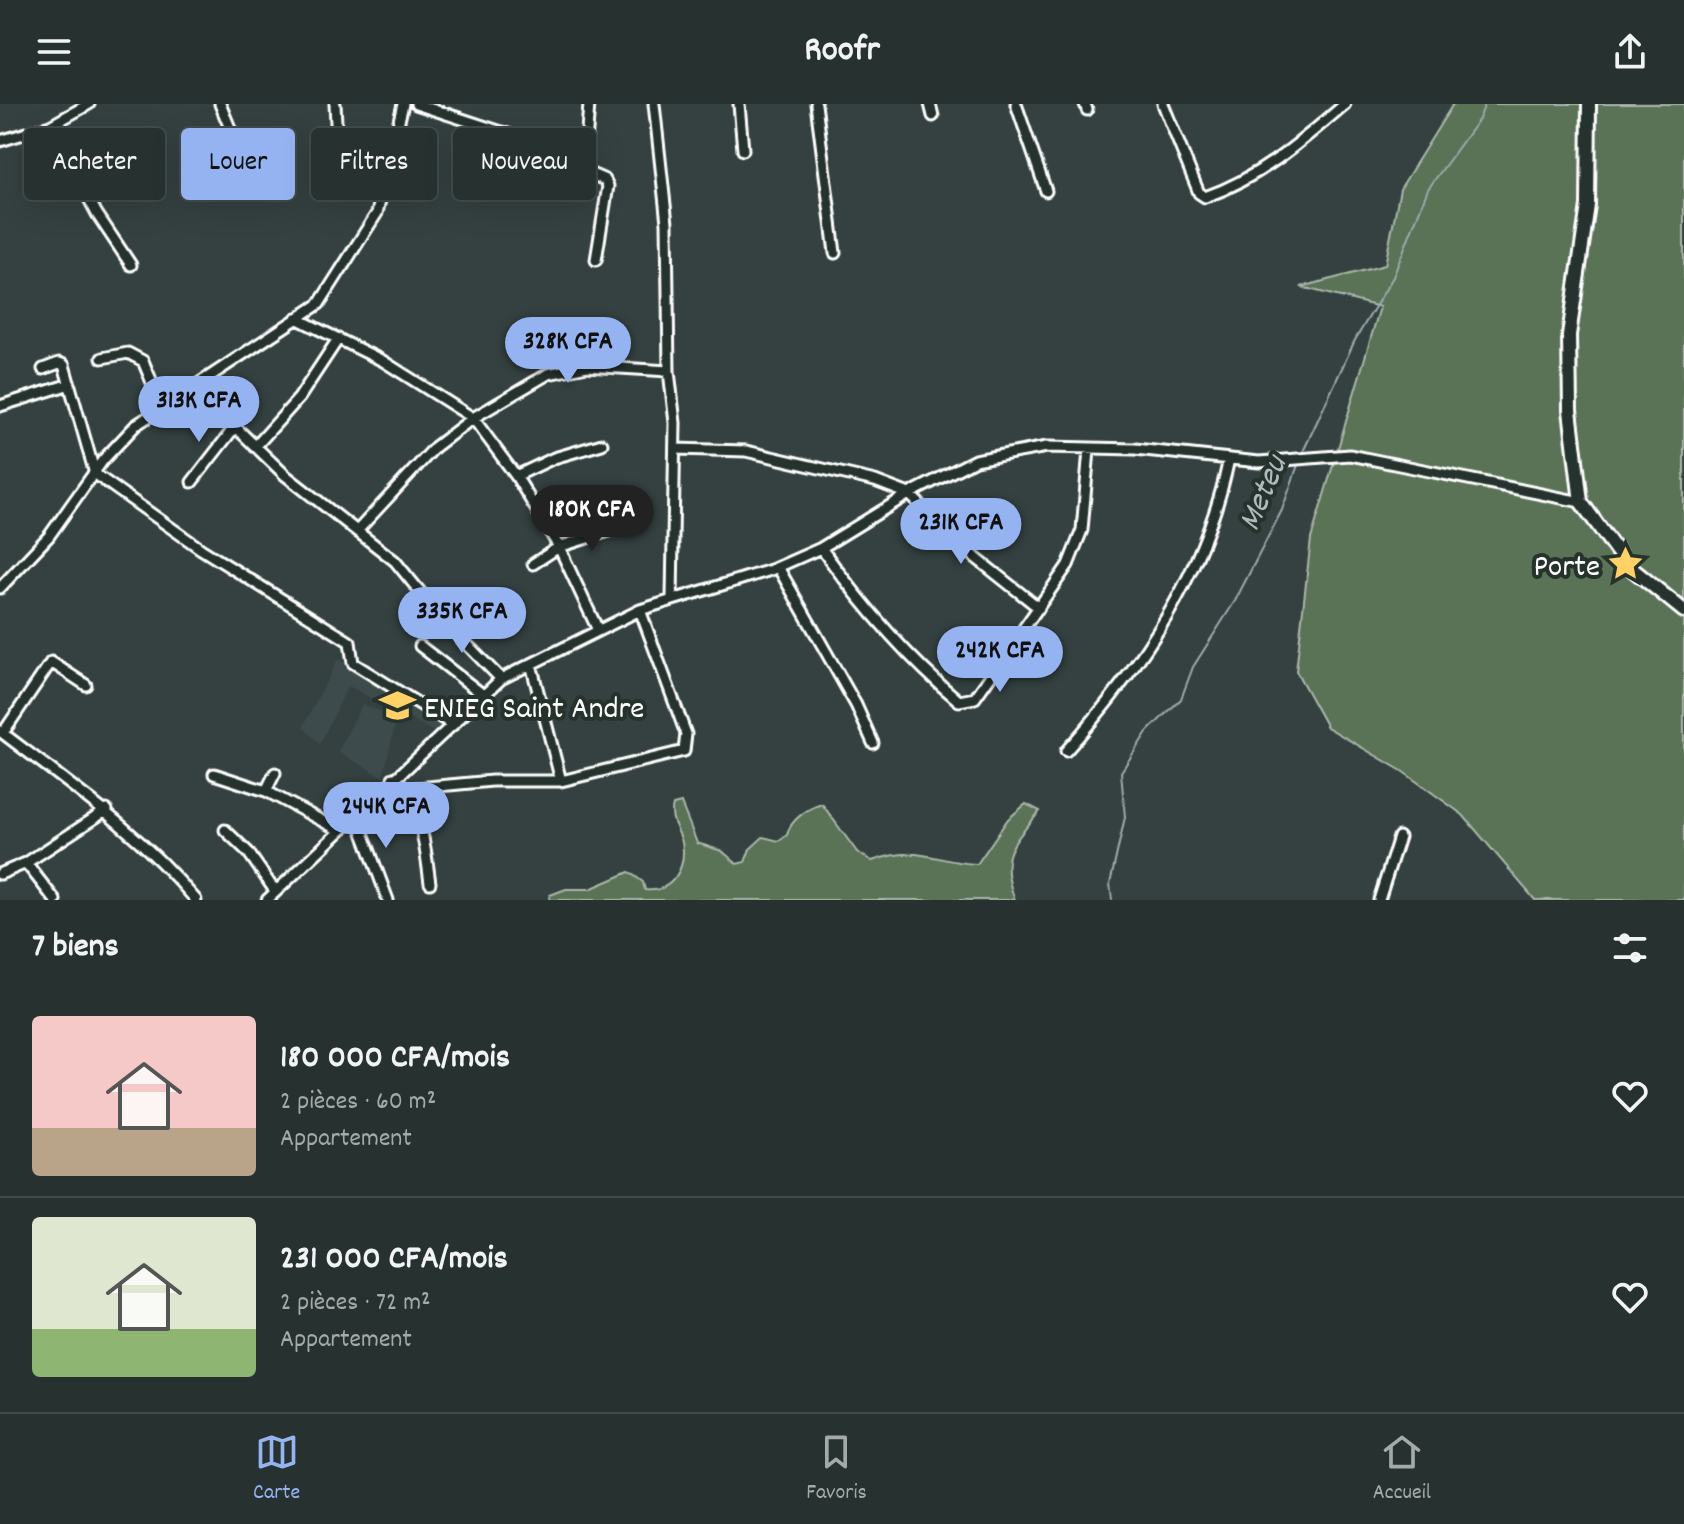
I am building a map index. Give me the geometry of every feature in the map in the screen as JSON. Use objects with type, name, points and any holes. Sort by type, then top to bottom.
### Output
[{"type":"street","points":[[0,141],[50,126],[89,104]]},
{"type":"street","points":[[220,104],[230,128]]},
{"type":"street","points":[[335,104],[336,128]]},
{"type":"street","points":[[0,588],[49,536],[115,445],[162,406],[262,344],[319,304],[377,213],[403,104]]},
{"type":"street","points":[[416,104],[489,128]]},
{"type":"street","points":[[589,104],[584,171],[605,180],[608,186],[596,260]]},
{"type":"street","points":[[654,104],[667,223],[669,371],[675,449],[672,598]]},
{"type":"street","points":[[739,104],[743,150]]},
{"type":"street","points":[[816,104],[835,253]]},
{"type":"street","points":[[930,104],[933,116]]},
{"type":"street","points":[[1016,104],[1046,191]]},
{"type":"street","points":[[1163,104],[1199,193],[1205,197],[1240,184],[1264,169],[1345,104]]},
{"type":"street","points":[[1589,104],[1588,205],[1569,335],[1570,410],[1581,502],[1626,564],[1684,611]]},
{"type":"street","points":[[50,126],[97,214],[131,265]]},
{"type":"street","points":[[296,318],[383,361],[473,418],[516,476],[559,547],[597,628]]},
{"type":"street","points":[[255,447],[299,398],[338,339]]},
{"type":"street","points":[[102,358],[128,353],[138,357],[162,406]]},
{"type":"street","points":[[43,369],[62,363],[95,474],[201,549],[350,642],[353,663],[453,725]]},
{"type":"street","points":[[358,530],[435,447],[473,418],[537,379],[570,368],[624,366],[669,371]]},
{"type":"street","points":[[0,406],[70,384]]},
{"type":"street","points":[[194,387],[255,447],[358,530],[415,582],[443,620],[501,679]]},
{"type":"street","points":[[192,482],[234,428]]},
{"type":"street","points":[[516,476],[554,458],[602,444]]},
{"type":"street","points":[[267,900],[501,679],[597,628],[640,610],[778,567],[821,548],[909,494],[975,460],[1047,447],[1135,449],[1259,462],[1329,455],[1368,457],[1505,485],[1559,500],[1581,502]]},
{"type":"street","points":[[675,449],[746,451],[875,481],[909,494],[976,558],[1039,608]]},
{"type":"street","points":[[821,548],[864,608],[959,701],[975,698],[1068,565],[1082,530],[1089,450]]},
{"type":"street","points":[[1066,751],[1123,687],[1150,647],[1218,511],[1229,459]]},
{"type":"street","points":[[533,564],[559,547],[615,529]]},
{"type":"street","points":[[778,567],[856,705],[873,743]]},
{"type":"street","points":[[406,789],[492,781],[561,781],[684,751],[688,742],[640,610]]},
{"type":"street","points":[[420,646],[482,694]]},
{"type":"street","points":[[86,685],[51,662],[1,732],[107,810],[152,851],[196,900]]},
{"type":"street","points":[[531,664],[561,781]]},
{"type":"street","points":[[266,791],[275,773]]},
{"type":"street","points":[[214,774],[266,791],[339,830]]},
{"type":"street","points":[[393,778],[406,789],[421,827],[430,883]]},
{"type":"street","points":[[0,874],[26,863],[107,810]]},
{"type":"street","points":[[356,814],[388,900]]},
{"type":"street","points":[[225,830],[248,852],[275,891]]},
{"type":"street","points":[[1379,900],[1399,837]]},
{"type":"street","points":[[26,863],[55,900]]},
{"type":"shaded area","name":"ENIEG Saint Andre","points":[[338,659],[442,725],[436,733],[348,686],[320,744],[303,727]]},
{"type":"shaded area","points":[[362,704],[397,717],[383,777],[338,752]]},
{"type":"green space","points":[[1453,104],[1684,104],[1684,900],[1535,900],[1463,815],[1402,771],[1327,727],[1296,671],[1311,539],[1380,307],[1301,287],[1385,265],[1400,189]]},
{"type":"green space","points":[[681,803],[697,843],[722,851],[737,864],[745,862],[750,849],[763,837],[779,841],[787,835],[800,815],[822,804],[857,852],[872,861],[915,854],[977,864],[1008,819],[1026,804],[1040,811],[1010,852],[1008,872],[1015,900],[549,900],[550,895],[566,889],[590,889],[629,872],[643,882],[645,890],[655,890],[670,883],[682,861],[682,842],[672,815],[673,805]]},
{"type":"waterway","name":"Meteu","points":[[1301,456],[1355,340],[1393,277],[1428,189],[1479,119],[1485,104]]},
{"type":"waterway","name":"Meteu","points":[[1112,900],[1110,884],[1125,817],[1121,772],[1147,732],[1181,699],[1193,667],[1235,601],[1282,510],[1299,462]]},
{"type":"place","name":"Porte","points":[[1626,564]]},
{"type":"place","name":"ENIEG Saint Andre","points":[[398,706]]}]
